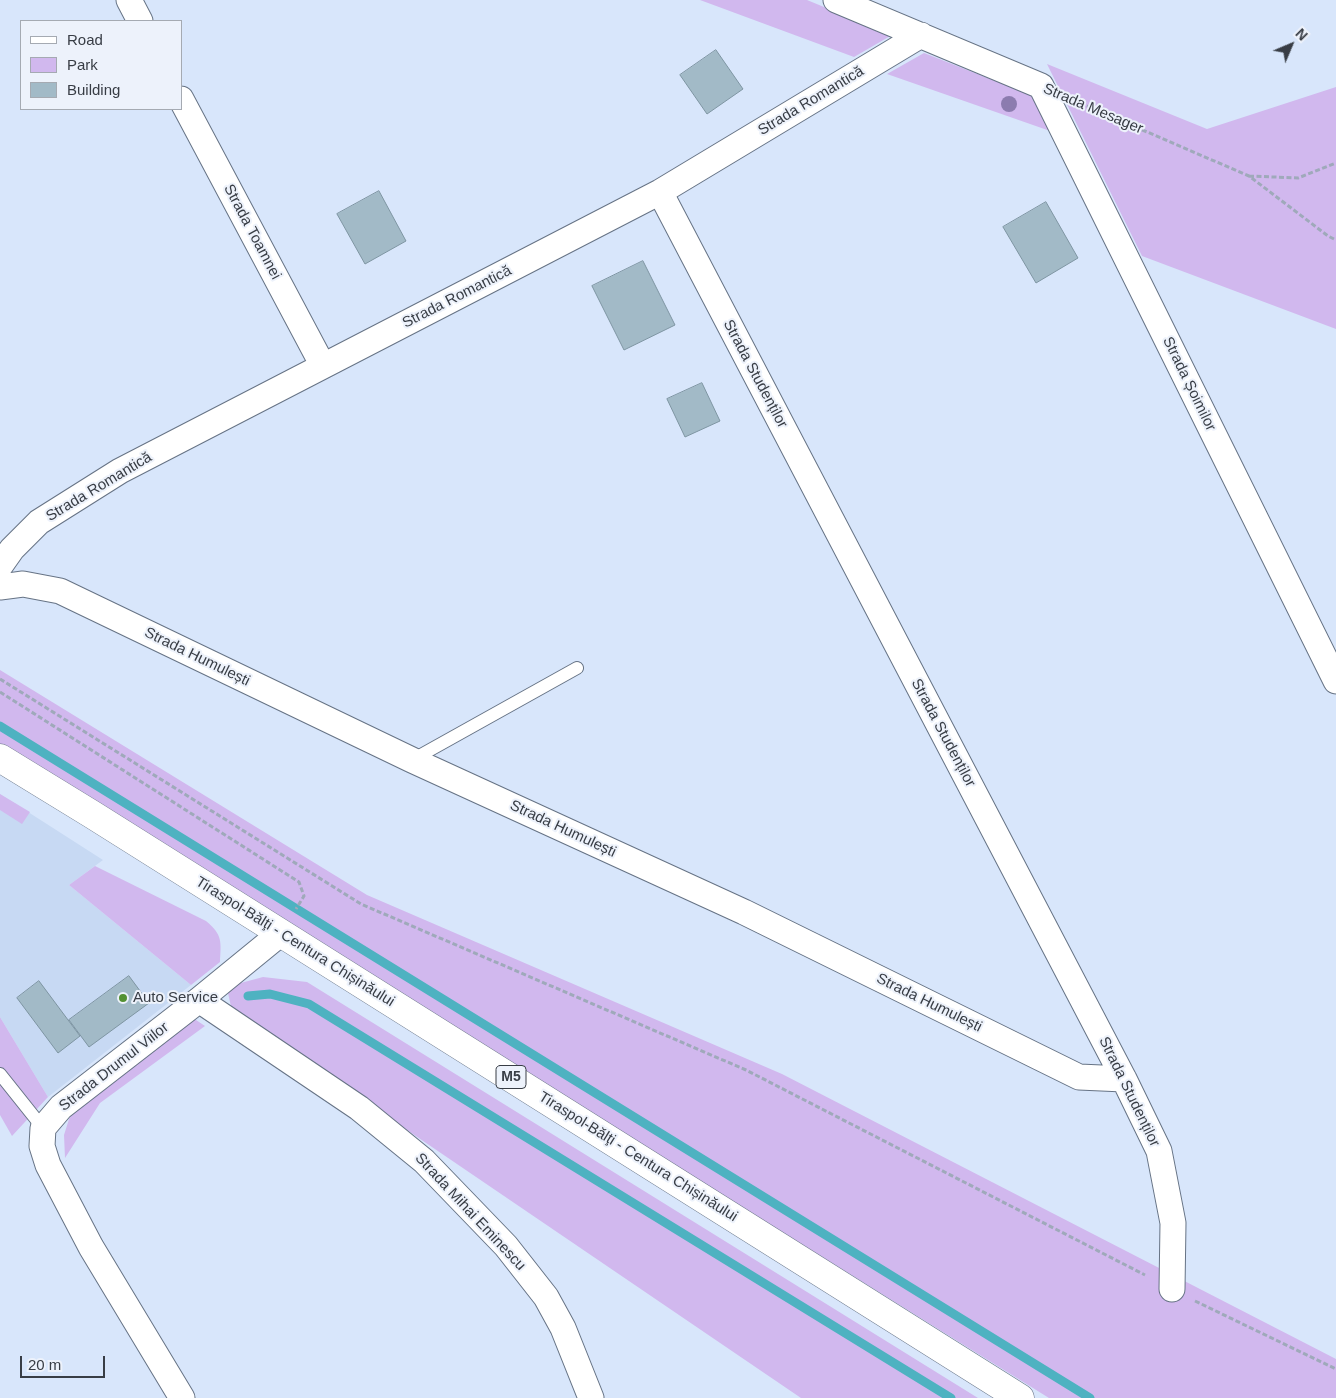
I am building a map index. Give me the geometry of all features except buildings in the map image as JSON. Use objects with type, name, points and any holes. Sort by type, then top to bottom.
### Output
[{"type":"highway","name":"Tiraspol-Bălţi - Centura Chișinăului","points":[[0,758],[1020,1398]]},
{"type":"street","points":[[129,0],[139,20]]},
{"type":"street","name":"Strada Mesager","points":[[836,0],[1041,86]]},
{"type":"street","name":"Strada Romantică","points":[[0,566],[12,549],[39,522],[120,471],[660,192],[921,35]]},
{"type":"street","name":"Strada Șoimilor","points":[[1041,86],[1336,681]]},
{"type":"street","name":"Strada Toamnei","points":[[182,101],[323,366]]},
{"type":"street","name":"Strada Studenților","points":[[660,192],[1124,1079],[1159,1151],[1173,1223],[1172,1289]]},
{"type":"street","name":"Strada Humulești","points":[[0,587],[24,584],[60,591],[412,760],[744,912],[1079,1077],[1124,1079]]},
{"type":"street","name":"Strada Drumul Viilor","points":[[43,1128],[61,1107],[199,1000],[281,933]]},
{"type":"street","name":"Strada Mihai Eminescu","points":[[199,1000],[359,1108],[424,1160],[506,1246],[546,1297],[563,1328],[591,1398]]},
{"type":"street","points":[[43,1128],[42,1146],[48,1164],[91,1247],[182,1398]]},
{"type":"lane","points":[[412,760],[577,668]]},
{"type":"lane","points":[[0,1074],[43,1128]]},
{"type":"path","name":"Strada Mesager","points":[[1041,86],[1249,176],[1328,236],[1336,240]]},
{"type":"path","points":[[1249,176],[1298,178],[1336,163]]},
{"type":"path","points":[[0,679],[361,904],[746,1070],[1172,1289],[1336,1369]]},
{"type":"path","points":[[0,692],[299,882],[304,896],[302,898]]},
{"type":"shaded area","points":[[0,794],[103,860],[69,885],[191,985],[48,1097],[0,1017]]},
{"type":"green space","points":[[700,0],[807,0],[892,35],[854,57]]},
{"type":"green space","points":[[924,53],[1036,97],[1053,132],[887,74]]},
{"type":"green space","points":[[1047,64],[1207,129],[1336,87],[1336,329],[1142,256]]},
{"type":"green space","points":[[0,670],[367,895],[782,1074],[1336,1359],[1336,1398],[1049,1398],[0,745]]},
{"type":"green space","points":[[0,794],[30,812],[22,824],[0,810]]},
{"type":"green space","points":[[95,866],[206,921],[216,930],[220,939],[220,962],[191,985],[69,885]]},
{"type":"green space","points":[[263,977],[307,982],[978,1398],[801,1398],[232,1011],[228,993],[237,984]]},
{"type":"green space","points":[[0,1017],[48,1097],[12,1136],[0,1115]]},
{"type":"green space","points":[[193,1018],[205,1026],[100,1103],[65,1158],[64,1135],[70,1116],[88,1096]]},
{"type":"waterway","points":[[0,726],[1090,1398]]},
{"type":"waterway","points":[[248,996],[270,994],[309,1004],[951,1398]]},
{"type":"place","name":"Auto Service","points":[[123,998]]}]
